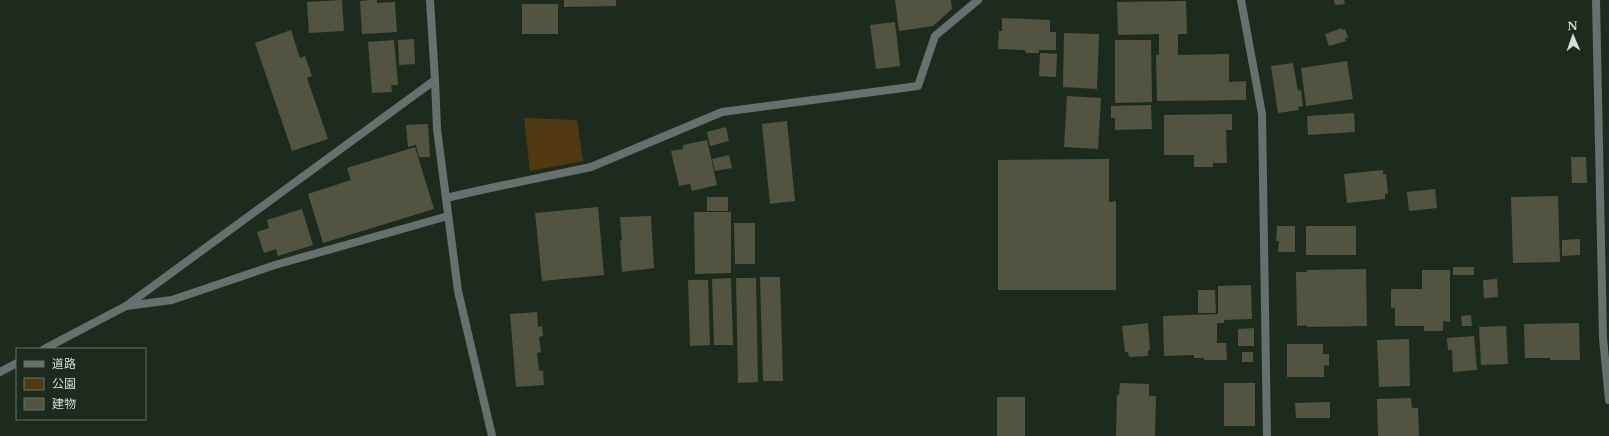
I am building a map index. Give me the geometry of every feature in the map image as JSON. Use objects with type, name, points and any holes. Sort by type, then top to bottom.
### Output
[{"type":"street","points":[[430,0],[437,129],[458,291],[492,436]]},
{"type":"street","points":[[446,198],[591,167],[722,112],[918,86],[935,36],[978,0]]},
{"type":"street","points":[[1241,0],[1262,114],[1267,436]]},
{"type":"street","points":[[1596,0],[1602,338],[1609,400]]},
{"type":"street","points":[[46,348],[126,306],[435,80]]},
{"type":"street","points":[[126,306],[172,300],[275,266],[448,216]]},
{"type":"street","points":[[0,372],[16,364]]},
{"type":"green space","points":[[524,118],[577,120],[583,161],[530,171]]},
{"type":"building","points":[[342,0],[344,31],[309,33],[307,2]]},
{"type":"building","points":[[377,0],[377,3],[395,2],[397,32],[362,34],[360,1]]},
{"type":"building","points":[[564,0],[616,0],[616,6],[564,7]]},
{"type":"building","points":[[895,0],[951,0],[952,9],[933,26],[899,31]]},
{"type":"building","points":[[1334,0],[1344,0],[1345,4],[1335,5]]},
{"type":"building","points":[[1186,1],[1187,34],[1178,34],[1178,55],[1229,54],[1229,82],[1246,81],[1246,100],[1157,101],[1156,55],[1159,55],[1159,34],[1118,35],[1117,2]]},
{"type":"building","points":[[522,4],[558,4],[558,34],[522,34]]},
{"type":"building","points":[[1002,18],[1050,20],[1050,32],[1056,32],[1056,50],[1039,50],[1039,53],[1026,53],[1025,50],[998,49],[999,31],[1002,31]]},
{"type":"building","points":[[895,22],[900,66],[876,69],[870,25]]},
{"type":"building","points":[[1342,28],[1342,30],[1345,29],[1348,38],[1345,38],[1346,41],[1329,46],[1325,34]]},
{"type":"building","points":[[291,30],[300,58],[305,56],[312,76],[307,78],[328,139],[292,151],[255,43]]},
{"type":"building","points":[[1064,33],[1099,34],[1097,89],[1063,87]]},
{"type":"building","points":[[414,39],[415,64],[399,65],[398,40]]},
{"type":"building","points":[[394,40],[398,85],[391,85],[392,92],[372,93],[368,42]]},
{"type":"building","points":[[1115,40],[1151,40],[1152,102],[1115,103]]},
{"type":"building","points":[[1040,53],[1057,54],[1056,77],[1039,76]]},
{"type":"building","points":[[1347,61],[1353,99],[1306,106],[1301,68]]},
{"type":"building","points":[[1293,63],[1298,91],[1301,90],[1303,106],[1298,107],[1299,110],[1278,113],[1271,66]]},
{"type":"building","points":[[1067,96],[1101,98],[1098,149],[1064,147]]},
{"type":"building","points":[[1151,105],[1152,129],[1115,130],[1115,118],[1111,118],[1111,106]]},
{"type":"building","points":[[1354,113],[1355,132],[1308,135],[1307,116]]},
{"type":"building","points":[[1232,114],[1232,130],[1226,130],[1227,163],[1213,163],[1213,167],[1194,167],[1194,155],[1164,155],[1164,115]]},
{"type":"building","points":[[787,121],[795,201],[770,204],[762,124]]},
{"type":"building","points":[[428,124],[430,157],[419,157],[416,145],[408,147],[406,125]]},
{"type":"building","points":[[726,127],[729,141],[710,146],[707,132]]},
{"type":"building","points":[[707,140],[717,185],[692,191],[690,184],[679,186],[671,151],[683,149],[683,145]]},
{"type":"building","points":[[415,147],[434,209],[323,243],[308,194],[351,180],[347,168]]},
{"type":"building","points":[[729,155],[732,168],[715,171],[712,159]]},
{"type":"building","points":[[1571,157],[1586,157],[1587,183],[1572,183]]},
{"type":"building","points":[[1109,159],[1109,202],[1116,201],[1116,290],[998,290],[998,160]]},
{"type":"building","points":[[1383,170],[1383,174],[1386,174],[1388,193],[1385,194],[1385,199],[1347,203],[1344,174]]},
{"type":"building","points":[[1435,189],[1437,208],[1409,211],[1407,192]]},
{"type":"building","points":[[1558,196],[1560,262],[1513,263],[1511,197]]},
{"type":"building","points":[[707,197],[728,197],[728,211],[707,211]]},
{"type":"building","points":[[598,207],[604,275],[542,281],[535,213]]},
{"type":"building","points":[[302,209],[313,245],[278,256],[276,249],[264,253],[257,232],[269,228],[267,220]]},
{"type":"building","points":[[694,212],[731,212],[731,273],[695,274]]},
{"type":"building","points":[[651,216],[654,268],[622,272],[620,217]]},
{"type":"building","points":[[734,223],[755,223],[755,264],[735,264]]},
{"type":"building","points":[[1277,226],[1295,226],[1295,252],[1278,252],[1279,241],[1276,241]]},
{"type":"building","points":[[1306,226],[1356,226],[1356,255],[1306,255]]},
{"type":"building","points":[[1580,239],[1580,255],[1562,256],[1562,240]]},
{"type":"building","points":[[1453,267],[1474,267],[1474,275],[1453,275]]},
{"type":"building","points":[[1366,269],[1367,326],[1297,326],[1296,272],[1307,272],[1307,270]]},
{"type":"building","points":[[1422,270],[1450,270],[1450,322],[1443,321],[1443,331],[1424,331],[1424,326],[1395,326],[1395,308],[1391,308],[1391,289],[1422,289]]},
{"type":"building","points":[[760,277],[780,277],[783,381],[763,381]]},
{"type":"building","points":[[731,278],[733,345],[714,345],[712,279]]},
{"type":"building","points":[[736,278],[756,278],[758,382],[738,383]]},
{"type":"building","points":[[1497,279],[1498,297],[1484,298],[1483,280]]},
{"type":"building","points":[[688,280],[708,280],[710,345],[690,346]]},
{"type":"building","points":[[1251,285],[1252,319],[1224,320],[1224,323],[1217,323],[1217,343],[1226,343],[1227,360],[1204,360],[1204,358],[1194,358],[1194,355],[1164,356],[1163,316],[1218,314],[1218,286]]},
{"type":"building","points":[[1198,290],[1215,290],[1216,313],[1198,313]]},
{"type":"building","points":[[537,312],[538,327],[542,326],[543,336],[539,337],[541,352],[537,353],[539,371],[543,370],[544,385],[516,387],[510,314]]},
{"type":"building","points":[[1471,315],[1472,326],[1462,326],[1461,316]]},
{"type":"building","points":[[1148,323],[1150,350],[1148,350],[1148,356],[1129,357],[1128,352],[1125,352],[1122,326]]},
{"type":"building","points":[[1579,323],[1580,360],[1525,358],[1524,324]]},
{"type":"building","points":[[1506,326],[1508,364],[1481,365],[1479,327]]},
{"type":"building","points":[[1254,328],[1254,346],[1238,346],[1238,329]]},
{"type":"building","points":[[1474,336],[1477,370],[1453,372],[1452,350],[1448,350],[1447,338]]},
{"type":"building","points":[[1409,339],[1410,386],[1379,387],[1377,340]]},
{"type":"building","points":[[1287,344],[1323,344],[1323,354],[1329,354],[1329,366],[1324,365],[1324,377],[1287,377]]},
{"type":"building","points":[[1242,352],[1253,352],[1253,362],[1242,362]]},
{"type":"building","points":[[1120,383],[1149,384],[1149,396],[1156,396],[1155,436],[1116,436],[1117,395],[1119,395]]},
{"type":"building","points":[[1224,383],[1255,383],[1255,426],[1224,426]]},
{"type":"building","points":[[997,397],[1025,397],[1025,436],[997,436]]},
{"type":"building","points":[[1411,398],[1412,408],[1418,408],[1419,436],[1378,436],[1377,399]]},
{"type":"building","points":[[1330,402],[1330,418],[1296,418],[1295,403]]}]
